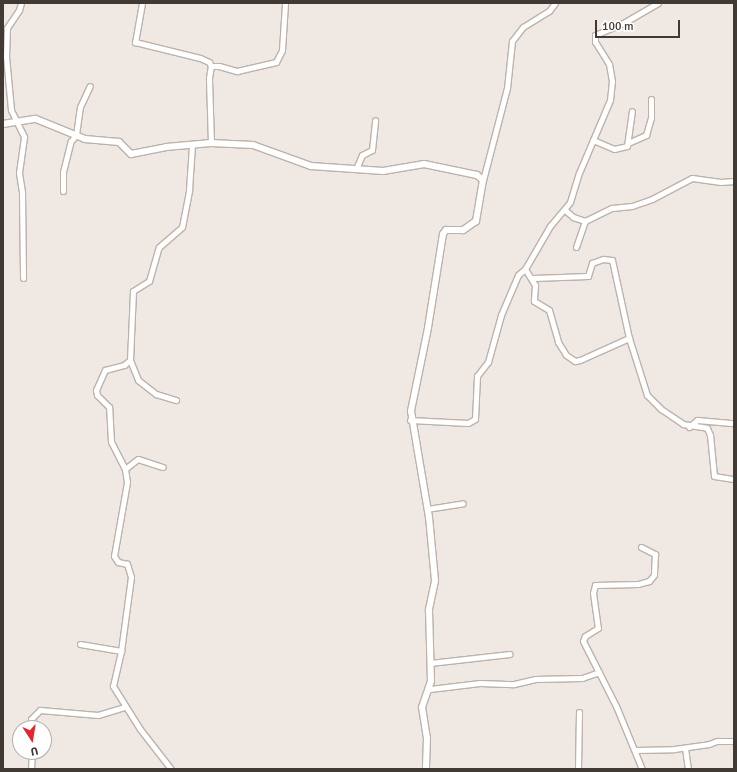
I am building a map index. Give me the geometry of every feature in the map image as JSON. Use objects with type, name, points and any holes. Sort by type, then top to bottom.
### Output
[{"type":"street","points":[[21,3],[19,10],[9,23],[6,38],[7,75],[15,122],[24,137],[19,173],[22,193],[24,278]]},
{"type":"street","points":[[142,3],[135,42],[200,58],[209,62],[211,66],[209,78],[211,143]]},
{"type":"street","points":[[211,66],[219,66],[237,71],[276,62],[282,50],[285,3]]},
{"type":"street","points":[[426,769],[427,738],[422,707],[430,688],[429,610],[435,581],[427,509],[410,420],[428,328],[443,234],[446,230],[463,230],[476,221],[483,180],[505,94],[512,42],[523,27],[549,11],[555,3]]},
{"type":"street","points":[[410,420],[468,423],[475,419],[477,376],[488,362],[501,315],[518,275],[525,269],[550,226],[565,210],[570,202],[593,140],[610,100],[612,81],[608,61],[595,42],[595,35],[625,22],[658,3]]},
{"type":"street","points":[[63,192],[63,172],[71,140],[76,135],[80,107],[90,86]]},
{"type":"street","points":[[593,140],[618,149],[624,148],[628,143],[646,135],[651,118],[651,99]]},
{"type":"street","points":[[628,143],[632,111]]},
{"type":"street","points":[[3,124],[36,119],[94,141],[119,142],[131,154],[211,143],[261,147],[310,166],[382,172],[424,164],[470,173],[483,180]]},
{"type":"street","points":[[356,169],[362,155],[372,150],[375,120]]},
{"type":"street","points":[[176,400],[156,394],[138,380],[130,360],[133,291],[149,281],[159,247],[182,227],[189,190],[192,145]]},
{"type":"street","points":[[565,210],[573,218],[585,221],[612,208],[632,206],[652,199],[692,178],[721,182],[734,181]]},
{"type":"street","points":[[576,247],[585,221]]},
{"type":"street","points":[[533,278],[588,276],[592,263],[603,260],[612,260],[629,338],[647,395],[661,409],[688,427],[706,428],[708,430],[714,476],[734,479]]},
{"type":"street","points":[[525,269],[533,278],[535,285],[534,301],[548,310],[558,342],[571,359],[580,360],[629,338]]},
{"type":"street","points":[[130,360],[124,365],[104,370],[96,390],[97,395],[109,407],[111,442],[124,468],[126,496],[114,556],[118,562],[127,564],[131,573],[120,652],[112,681],[125,707],[171,769]]},
{"type":"street","points":[[688,427],[697,420],[734,423]]},
{"type":"street","points":[[124,468],[138,459],[163,467]]},
{"type":"street","points":[[427,509],[462,503]]},
{"type":"street","points":[[641,547],[655,554],[654,575],[649,581],[638,584],[598,583],[594,586],[598,628],[585,636],[583,641],[635,750],[642,769]]},
{"type":"street","points":[[80,644],[120,652]]},
{"type":"street","points":[[430,663],[509,654]]},
{"type":"street","points":[[430,688],[480,683],[514,684],[535,679],[582,678],[599,672]]},
{"type":"street","points":[[31,720],[40,710],[98,715],[125,707]]},
{"type":"street","points":[[578,769],[579,712]]},
{"type":"street","points":[[635,750],[685,748],[717,741],[734,741]]},
{"type":"street","points":[[685,748],[688,769]]}]
